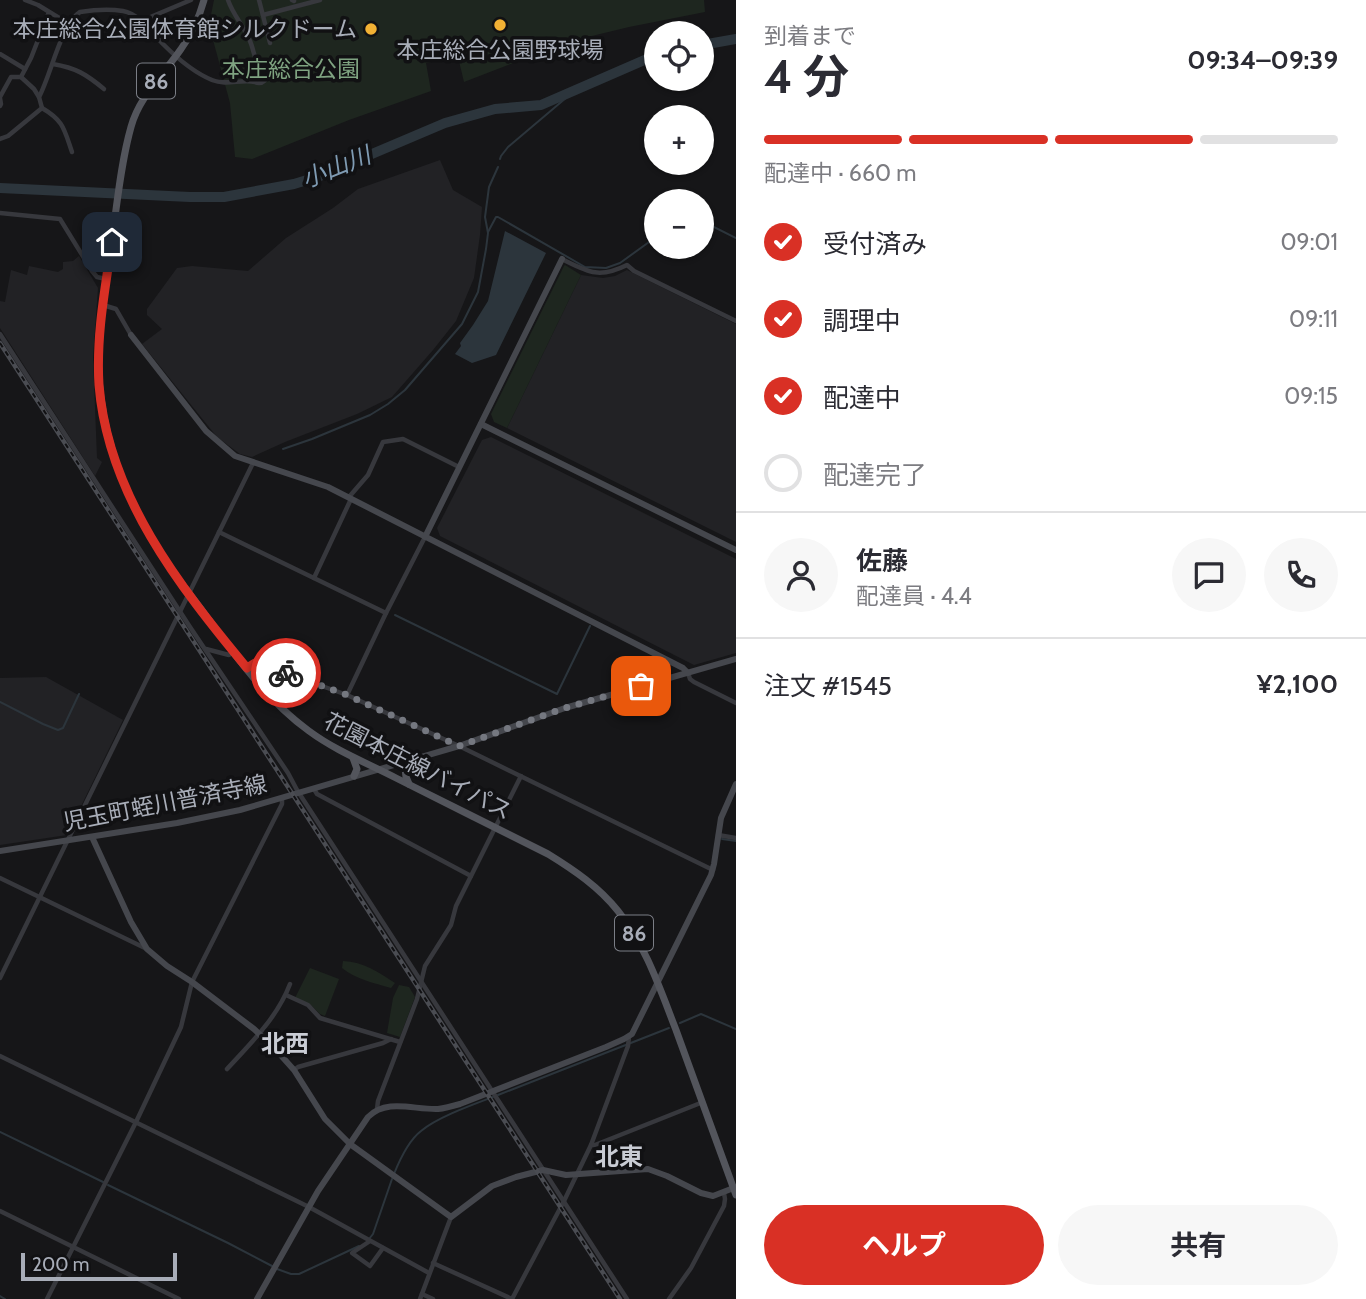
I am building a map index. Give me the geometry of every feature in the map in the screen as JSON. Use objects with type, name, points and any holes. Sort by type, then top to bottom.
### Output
[{"type":"main road","name":"花園本庄線バイパス","points":[[204,0],[192,33],[139,106],[130,130],[123,169],[99,340],[99,383],[107,429],[121,477],[139,517],[189,594],[233,652],[286,712],[308,730],[352,757],[548,854],[604,894],[618,910],[643,948],[658,983],[735,1190]]},
{"type":"main road","points":[[352,757],[357,769],[354,776]]},
{"type":"main road","points":[[409,784],[404,771],[413,760]]},
{"type":"street","points":[[25,0],[69,24]]},
{"type":"street","points":[[141,21],[191,0]]},
{"type":"street","points":[[39,97],[69,24],[80,12],[91,11],[124,11],[141,21],[203,75],[214,80],[262,83],[267,79],[266,71],[257,66],[250,40],[234,16],[228,0]]},
{"type":"street","points":[[259,0],[270,43]]},
{"type":"street","points":[[263,15],[320,0]]},
{"type":"street","points":[[21,77],[49,12]]},
{"type":"street","points":[[0,54],[25,69]]},
{"type":"street","points":[[53,64],[71,67],[87,75],[104,89]]},
{"type":"street","points":[[247,81],[257,66]]},
{"type":"street","points":[[251,75],[255,82]]},
{"type":"street","points":[[0,106],[0,97],[11,77],[21,77],[34,89],[42,108],[55,115],[61,123],[72,152]]},
{"type":"street","points":[[0,139],[8,136],[42,108]]},
{"type":"street","points":[[0,213],[60,219],[92,271],[97,277],[106,279]]},
{"type":"street","points":[[347,695],[562,259],[597,274],[611,272],[627,265],[634,271],[736,321]]},
{"type":"street","points":[[102,305],[116,309],[131,335],[206,431],[230,452],[350,498],[683,668],[694,682],[736,703]]},
{"type":"street","points":[[0,334],[288,773],[627,1299]]},
{"type":"street","points":[[481,424],[736,550]]},
{"type":"street","points":[[314,578],[350,498],[368,475],[383,442],[403,439],[460,467]]},
{"type":"street","points":[[0,978],[253,463]]},
{"type":"street","points":[[219,532],[386,613]]},
{"type":"street","points":[[205,649],[229,655],[233,652]]},
{"type":"street","name":"児玉町蛭川普済寺線","points":[[0,850],[217,815],[380,770],[459,746],[565,708],[736,659]]},
{"type":"street","points":[[247,668],[255,663],[347,695],[522,776],[713,870]]},
{"type":"street","points":[[377,1109],[417,999],[425,966],[451,925],[456,906],[522,776]]},
{"type":"street","points":[[257,1299],[318,1191],[368,1117],[377,1109],[396,1106],[440,1109],[460,1104],[629,1037],[635,1030],[713,870],[722,812],[736,784]]},
{"type":"street","points":[[314,789],[317,794],[471,876]]},
{"type":"street","points":[[47,1299],[181,1027],[192,982],[282,804],[282,798]]},
{"type":"street","points":[[718,835],[736,838]]},
{"type":"street","points":[[92,837],[146,949]]},
{"type":"street","points":[[0,878],[146,949],[192,982],[259,1034],[294,1070],[326,1119],[349,1144],[451,1217]]},
{"type":"street","points":[[227,1069],[270,1021],[290,984]]},
{"type":"street","points":[[285,995],[308,1005],[320,1018],[400,1042]]},
{"type":"street","points":[[433,1263],[512,1299],[591,1144],[629,1037]]},
{"type":"street","points":[[294,1070],[383,1044],[391,1039]]},
{"type":"street","points":[[0,1056],[309,1208],[429,1273]]},
{"type":"street","points":[[591,1144],[703,1102]]},
{"type":"street","points":[[433,1299],[421,1296],[451,1217],[492,1186],[516,1177],[543,1170],[566,1175],[648,1169],[706,1195],[713,1196],[735,1190]]},
{"type":"street","points":[[669,1299],[691,1268],[724,1206],[724,1193]]},
{"type":"street","points":[[0,1211],[178,1299]]},
{"type":"street","points":[[370,1241],[352,1253],[370,1266],[383,1248]]},
{"type":"shaded area","points":[[440,160],[453,190],[482,207],[474,278],[456,321],[433,350],[392,397],[252,457],[240,454],[217,437],[142,344],[162,329],[147,315],[147,309],[177,268],[192,266],[248,271],[286,238],[358,189]]},
{"type":"shaded area","points":[[505,231],[546,253],[496,355],[472,363],[455,354],[488,301]]},
{"type":"shaded area","points":[[79,256],[98,288],[93,357],[97,458],[102,462],[95,476],[0,328],[0,301],[5,302],[11,270],[27,275],[29,266],[58,272],[63,269],[63,262],[73,261]]},
{"type":"shaded area","points":[[627,270],[736,324],[736,542],[507,428],[581,275],[603,278]]},
{"type":"shaded area","points":[[491,437],[736,559],[736,653],[694,665],[440,536],[437,528],[482,440]]},
{"type":"shaded area","points":[[46,677],[123,720],[67,835],[0,845],[0,678]]},
{"type":"green space","name":"本庄総合公園","points":[[214,0],[704,0],[705,12],[659,21],[644,21],[644,24],[567,42],[464,82],[458,57],[426,63],[431,91],[252,159],[235,157],[230,103],[209,25]]},
{"type":"green space","points":[[565,265],[581,275],[507,428],[494,422],[491,414]]},
{"type":"green space","points":[[343,961],[377,971],[395,983],[391,988],[359,978],[342,968]]},
{"type":"green space","points":[[310,968],[339,979],[325,1016],[310,1004],[295,998]]},
{"type":"green space","points":[[399,985],[409,987],[415,997],[400,1037],[387,1033],[393,998]]},
{"type":"waterway","name":"小山川","points":[[714,43],[736,39]]},
{"type":"waterway","name":"小山川","points":[[0,188],[224,197],[294,184],[320,176],[445,123],[495,109],[541,105],[644,60]]},
{"type":"waterway","points":[[500,159],[508,147],[573,92]]},
{"type":"waterway","points":[[283,449],[370,415],[388,404],[405,390],[462,324],[478,292],[488,233],[485,217],[489,187],[498,167]]},
{"type":"waterway","points":[[488,232],[498,217],[585,267],[606,268],[620,263],[644,246]]},
{"type":"waterway","points":[[714,227],[736,238]]},
{"type":"waterway","points":[[395,615],[557,694],[590,626]]},
{"type":"waterway","points":[[0,702],[58,730],[63,728],[79,694]]},
{"type":"waterway","points":[[722,839],[736,841]]},
{"type":"waterway","points":[[680,1023],[701,1014],[736,1029]]},
{"type":"waterway","points":[[498,1095],[669,1028]]},
{"type":"waterway","points":[[394,1174],[408,1145],[421,1131],[446,1116],[493,1097]]},
{"type":"waterway","points":[[0,1132],[103,1182]]},
{"type":"waterway","points":[[369,1239],[392,1179]]},
{"type":"waterway","points":[[108,1185],[272,1266]]},
{"type":"waterway","points":[[277,1269],[299,1274],[359,1246]]},
{"type":"waterway","points":[[0,1296],[5,1299]]},
{"type":"railway","points":[[0,343],[620,1299]]},
{"type":"way so far","points":[[286,673],[347,695],[459,746],[565,708],[641,686]]},
{"type":"place","name":"本庄総合公園野球場","points":[[500,25]]},
{"type":"place","name":"本庄総合公園体育館シルクドーム","points":[[371,29]]},
{"type":"district","name":"北西","points":[[285,1043]]},
{"type":"district","name":"北東","points":[[619,1156]]},
{"type":"route","points":[[112,242],[102,305],[99,383],[107,429],[121,477],[139,517],[159,551],[212,625],[247,668],[255,663],[286,673]]}]
